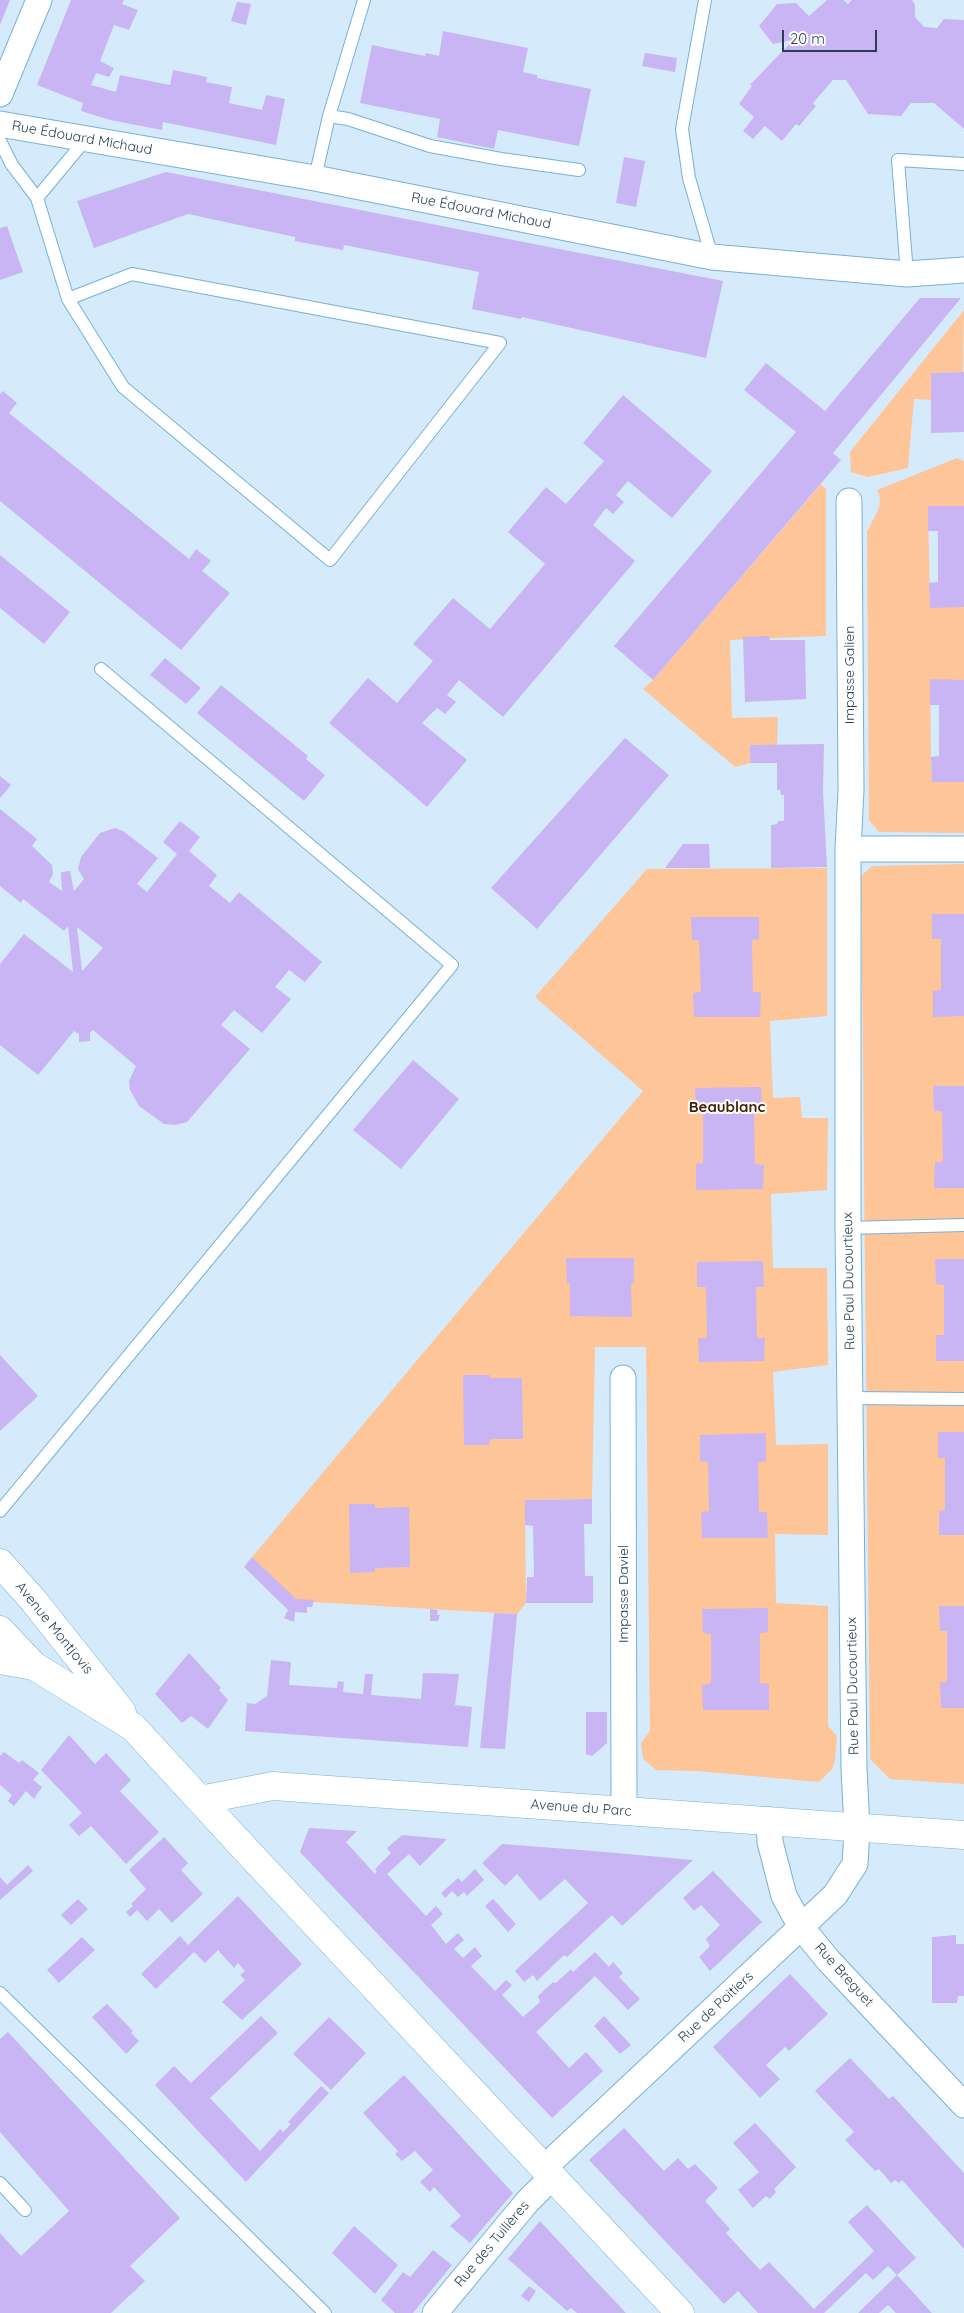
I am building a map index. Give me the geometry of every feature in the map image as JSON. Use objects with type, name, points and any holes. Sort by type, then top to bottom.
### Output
[{"type":"main road","name":"Avenue Montjovis","points":[[0,1563],[33,1600],[133,1727]]},
{"type":"main road","points":[[0,1630],[34,1666],[133,1727],[680,2313]]},
{"type":"main road","points":[[0,1660],[34,1666]]},
{"type":"main road","name":"Avenue du Parc","points":[[200,1800],[273,1786],[769,1820],[857,1829],[964,1835]]},
{"type":"street","points":[[0,94],[39,0]]},
{"type":"street","name":"Rue Édouard Michaud","points":[[0,124],[315,178],[712,257],[907,274],[964,270]]},
{"type":"street","name":"Impasse Galien","points":[[848,849],[851,790],[849,501]]},
{"type":"street","points":[[848,849],[964,849]]},
{"type":"street","name":"Rue Paul Ducourtieux","points":[[848,849],[848,1228],[854,1768],[857,1829]]},
{"type":"street","name":"Impasse Daviel","points":[[623,1378],[624,1811]]},
{"type":"street","name":"Rue Breguet","points":[[769,1820],[770,1842],[784,1896],[801,1926],[829,1961],[964,2105]]},
{"type":"street","name":"Rue de Poitiers","points":[[548,2173],[835,1895],[855,1864],[857,1829]]},
{"type":"street","name":"Rue des Tuilières","points":[[435,2313],[527,2202],[548,2173]]},
{"type":"lane","points":[[315,178],[329,116],[364,0]]},
{"type":"lane","points":[[705,0],[682,129],[689,178],[712,257]]},
{"type":"lane","points":[[329,116],[348,119],[430,146],[501,159],[579,170]]},
{"type":"lane","points":[[37,198],[86,139]]},
{"type":"lane","points":[[0,140],[12,165],[37,198],[68,299],[122,387],[330,560],[500,343],[132,274],[68,299]]},
{"type":"lane","points":[[907,274],[898,160],[964,164]]},
{"type":"lane","points":[[0,1511],[452,965],[101,669]]},
{"type":"lane","points":[[848,1228],[964,1225]]},
{"type":"lane","points":[[851,1398],[964,1399]]},
{"type":"lane","points":[[1,1997],[325,2313]]},
{"type":"lane","points":[[0,2183],[25,2210]]},
{"type":"shaded area","points":[[964,310],[963,372],[931,373],[931,400],[914,399],[908,468],[868,477],[851,472],[850,452]]},
{"type":"shaded area","points":[[957,458],[964,461],[964,506],[928,506],[930,607],[964,607],[964,680],[930,680],[931,757],[932,782],[964,782],[964,833],[879,832],[869,820],[867,532],[879,508],[880,497],[877,490]]},
{"type":"shaded area","points":[[821,484],[826,489],[826,636],[730,640],[732,718],[778,717],[777,745],[750,745],[750,763],[735,767],[643,689],[653,680]]},
{"type":"shaded area","points":[[964,864],[964,1784],[890,1779],[870,1759],[861,876],[872,866]]},
{"type":"shaded area","points":[[827,868],[827,1016],[770,1021],[773,1098],[800,1097],[802,1118],[828,1118],[827,1190],[771,1194],[773,1268],[827,1268],[828,1365],[773,1372],[776,1445],[828,1444],[828,1535],[775,1534],[776,1603],[828,1606],[828,1726],[837,1736],[835,1760],[832,1769],[819,1782],[697,1771],[656,1770],[643,1759],[641,1743],[650,1731],[646,1347],[595,1347],[592,1499],[525,1500],[526,1603],[517,1614],[296,1601],[252,1557],[643,1091],[535,997],[647,869]]},
{"type":"building","points":[[0,0],[10,0],[0,25]]},
{"type":"building","points":[[71,0],[124,0],[122,4],[138,10],[129,30],[114,25],[100,61],[114,68],[109,77],[96,73],[91,85],[116,92],[120,75],[170,85],[173,70],[207,77],[206,82],[232,87],[229,103],[262,110],[266,95],[285,99],[276,145],[163,122],[162,130],[110,120],[81,111],[83,103],[37,85]]},
{"type":"building","points":[[827,0],[843,0],[848,4],[852,0],[912,0],[915,5],[915,17],[924,27],[937,28],[944,19],[964,20],[964,129],[934,103],[911,103],[901,116],[868,114],[846,80],[833,80],[813,103],[816,106],[799,126],[796,124],[782,141],[765,126],[753,139],[743,131],[754,117],[739,104],[752,86],[750,85],[793,40],[773,44],[759,26],[777,4],[796,3],[809,16]]},
{"type":"building","points":[[237,2],[251,4],[246,25],[231,21]]},
{"type":"building","points":[[443,31],[528,48],[523,72],[537,75],[537,78],[591,89],[579,146],[498,130],[494,149],[437,137],[440,119],[360,103],[372,45],[425,56],[426,53],[439,56]]},
{"type":"building","points":[[645,53],[677,58],[675,72],[642,66]]},
{"type":"building","points":[[624,157],[645,161],[636,207],[616,203]]},
{"type":"building","points":[[166,172],[723,281],[706,358],[522,317],[521,319],[472,309],[479,272],[344,245],[343,250],[295,241],[295,237],[188,214],[94,248],[77,201]]},
{"type":"building","points":[[7,226],[23,272],[0,280],[0,228]]},
{"type":"building","points":[[920,298],[961,298],[833,453],[841,460],[653,680],[614,646],[796,432],[744,390],[766,363],[825,411]]},
{"type":"building","points":[[964,372],[964,432],[931,433],[931,373]]},
{"type":"building","points":[[3,391],[17,403],[9,413],[189,559],[196,549],[211,561],[202,571],[230,593],[181,650],[0,501],[0,394]]},
{"type":"building","points":[[623,395],[712,471],[672,518],[628,481],[616,495],[624,502],[613,514],[606,508],[593,525],[635,561],[503,717],[459,680],[447,695],[456,702],[445,714],[437,708],[422,723],[467,760],[427,807],[329,723],[368,678],[397,703],[433,661],[413,644],[453,598],[490,629],[545,564],[508,532],[546,487],[566,504],[604,461],[583,443]]},
{"type":"building","points":[[928,506],[964,506],[964,607],[930,608],[929,583],[938,582],[938,531],[928,531]]},
{"type":"building","points":[[0,555],[70,612],[44,644],[0,608]]},
{"type":"building","points":[[769,636],[770,640],[805,640],[806,699],[745,702],[743,637]]},
{"type":"building","points":[[165,658],[201,688],[186,704],[150,675]]},
{"type":"building","points":[[930,679],[964,680],[964,782],[932,782],[931,757],[939,756],[939,705],[930,705]]},
{"type":"building","points":[[221,685],[308,756],[306,759],[325,775],[304,801],[197,713]]},
{"type":"building","points":[[625,738],[669,775],[537,929],[491,888]]},
{"type":"building","points":[[824,744],[823,791],[827,867],[771,868],[771,825],[777,824],[778,821],[784,821],[784,795],[781,795],[780,790],[777,790],[777,763],[750,763],[750,745]]},
{"type":"building","points":[[0,776],[11,785],[0,798]]},
{"type":"building","points":[[0,809],[37,839],[32,846],[52,865],[53,874],[49,882],[62,891],[61,872],[70,871],[74,891],[84,879],[78,869],[81,857],[100,833],[115,828],[123,831],[158,858],[137,884],[147,892],[177,854],[163,842],[180,821],[200,837],[189,851],[217,875],[209,886],[230,903],[239,892],[322,962],[305,982],[289,970],[275,987],[291,999],[262,1033],[234,1010],[221,1025],[250,1049],[187,1122],[175,1125],[164,1124],[139,1106],[130,1090],[129,1081],[136,1066],[93,1030],[90,1033],[90,1041],[79,1042],[79,1034],[74,1031],[38,1075],[0,1045],[0,964],[24,934],[73,972],[68,926],[64,931],[23,899],[21,903],[0,886]],"holes":[[[77,927],[103,948],[82,971]]]},
{"type":"building","points":[[683,844],[709,844],[710,868],[665,868]]},
{"type":"building","points":[[932,914],[964,914],[964,1016],[933,1017],[933,991],[941,990],[941,939],[932,939]]},
{"type":"building","points":[[691,917],[759,917],[759,939],[752,940],[753,992],[761,992],[760,1017],[694,1017],[693,993],[701,992],[699,940],[692,940]]},
{"type":"building","points":[[413,1060],[459,1099],[401,1169],[353,1130]]},
{"type":"building","points":[[933,1086],[964,1086],[964,1188],[934,1188],[935,1162],[943,1162],[942,1111],[934,1111]]},
{"type":"building","points":[[761,1087],[762,1112],[754,1114],[755,1164],[764,1165],[763,1189],[696,1190],[696,1164],[703,1163],[703,1113],[696,1113],[695,1088]]},
{"type":"building","points":[[566,1258],[634,1258],[634,1283],[631,1283],[632,1317],[570,1316],[570,1283],[567,1283]]},
{"type":"building","points":[[935,1259],[964,1259],[964,1361],[936,1361],[936,1335],[944,1335],[944,1285],[936,1284]]},
{"type":"building","points":[[763,1261],[764,1287],[756,1287],[757,1338],[765,1338],[764,1361],[699,1362],[698,1338],[707,1338],[706,1287],[697,1287],[697,1262]]},
{"type":"building","points":[[0,1355],[38,1396],[0,1431]]},
{"type":"building","points":[[463,1375],[490,1375],[490,1378],[522,1378],[523,1439],[490,1439],[489,1445],[464,1445]]},
{"type":"building","points":[[938,1432],[964,1432],[964,1535],[939,1535],[939,1511],[945,1510],[945,1458],[938,1458]]},
{"type":"building","points":[[766,1433],[766,1461],[758,1462],[759,1512],[767,1512],[768,1538],[702,1538],[701,1512],[709,1511],[708,1462],[700,1461],[700,1435]]},
{"type":"building","points":[[592,1499],[592,1524],[584,1524],[585,1576],[593,1576],[593,1603],[526,1603],[527,1577],[534,1577],[533,1526],[525,1525],[525,1500]]},
{"type":"building","points":[[349,1504],[375,1504],[375,1508],[409,1507],[410,1567],[375,1568],[375,1572],[350,1573]]},
{"type":"building","points":[[252,1557],[296,1599],[314,1600],[312,1607],[307,1607],[307,1613],[295,1612],[294,1622],[284,1618],[288,1610],[244,1567]]},
{"type":"building","points":[[939,1606],[964,1606],[964,1708],[941,1708],[940,1682],[947,1682],[947,1631],[940,1631]]},
{"type":"building","points":[[768,1608],[768,1632],[760,1633],[760,1683],[769,1684],[769,1710],[703,1710],[702,1685],[711,1683],[711,1634],[703,1633],[702,1609]]},
{"type":"building","points":[[430,1609],[438,1610],[437,1615],[440,1615],[438,1621],[430,1621]]},
{"type":"building","points":[[494,1613],[517,1614],[505,1749],[480,1748]]},
{"type":"building","points":[[189,1653],[221,1688],[219,1690],[228,1700],[208,1729],[191,1716],[182,1723],[155,1694]]},
{"type":"building","points":[[271,1660],[291,1662],[289,1685],[337,1688],[338,1681],[344,1682],[343,1692],[363,1694],[365,1674],[373,1674],[371,1695],[421,1699],[423,1673],[459,1674],[455,1705],[472,1707],[468,1747],[245,1731],[247,1703],[255,1704],[267,1696]]},
{"type":"building","points":[[586,1712],[607,1712],[607,1743],[592,1756],[586,1754]]},
{"type":"building","points":[[69,1735],[95,1764],[106,1753],[131,1780],[120,1791],[159,1832],[126,1864],[91,1826],[79,1836],[69,1825],[82,1813],[41,1770]]},
{"type":"building","points":[[4,1752],[19,1763],[22,1760],[39,1773],[33,1780],[42,1787],[34,1799],[26,1791],[14,1806],[8,1801],[12,1795],[0,1785],[0,1756]]},
{"type":"building","points":[[309,1828],[357,1831],[346,1842],[375,1874],[377,1872],[375,1869],[391,1853],[387,1848],[402,1835],[447,1839],[420,1866],[409,1854],[387,1874],[426,1916],[436,1906],[443,1914],[431,1925],[446,1944],[458,1933],[464,1940],[454,1949],[463,1958],[475,1947],[482,1956],[471,1966],[495,1991],[506,1980],[512,1985],[502,1995],[523,2017],[540,2002],[538,1996],[553,1982],[556,1983],[571,1969],[573,1972],[595,1952],[609,1967],[613,1962],[623,1973],[619,1977],[640,1999],[628,2010],[595,1976],[536,2032],[569,2068],[586,2052],[603,2071],[552,2118],[300,1852]]},
{"type":"building","points":[[164,1837],[188,1863],[181,1870],[203,1894],[172,1923],[159,1909],[147,1921],[137,1910],[130,1917],[126,1912],[146,1889],[129,1870]]},
{"type":"building","points":[[502,1844],[693,1860],[622,1926],[612,1915],[567,1957],[564,1955],[537,1981],[533,1975],[524,1982],[515,1971],[588,1903],[565,1879],[540,1901],[517,1874],[505,1886],[482,1863]]},
{"type":"building","points":[[28,1865],[33,1871],[0,1900],[0,1877],[7,1885]]},
{"type":"building","points":[[475,1869],[484,1880],[467,1896],[464,1892],[458,1897],[452,1891],[445,1898],[441,1893],[458,1878],[462,1882]]},
{"type":"building","points":[[713,1871],[762,1922],[710,1971],[699,1957],[710,1946],[706,1939],[720,1925],[701,1905],[694,1911],[683,1898]]},
{"type":"building","points":[[238,1896],[302,1964],[242,2020],[222,2002],[245,1980],[240,1975],[245,1971],[238,1963],[234,1968],[218,1950],[205,1963],[194,1952],[156,1989],[141,1974],[180,1936],[188,1945]]},
{"type":"building","points":[[78,1899],[88,1909],[71,1925],[61,1915]]},
{"type":"building","points":[[493,1899],[516,1924],[508,1932],[485,1906]]},
{"type":"building","points":[[956,1935],[956,1944],[964,1944],[964,1996],[958,1996],[957,2003],[932,2003],[932,1937]]},
{"type":"building","points":[[82,1937],[95,1950],[59,1983],[47,1970]]},
{"type":"building","points":[[790,1974],[828,2014],[789,2051],[785,2047],[766,2065],[780,2079],[760,2098],[713,2047]]},
{"type":"building","points":[[107,2004],[133,2031],[131,2033],[139,2041],[126,2054],[92,2017]]},
{"type":"building","points":[[261,2016],[278,2033],[210,2098],[260,2151],[280,2129],[283,2132],[291,2124],[288,2122],[321,2086],[329,2093],[246,2182],[155,2085],[174,2066],[191,2083]]},
{"type":"building","points":[[604,2016],[631,2045],[620,2054],[594,2026]]},
{"type":"building","points":[[329,2017],[366,2053],[331,2090],[293,2054]]},
{"type":"building","points":[[8,2032],[180,2218],[130,2266],[145,2281],[111,2313],[0,2313],[0,2233],[21,2256],[69,2211],[0,2132],[0,2039]]},
{"type":"building","points":[[850,2058],[889,2099],[893,2096],[964,2173],[964,2249],[902,2180],[899,2183],[895,2180],[891,2183],[879,2169],[875,2171],[845,2140],[854,2132],[815,2091]]},
{"type":"building","points":[[404,2075],[513,2193],[470,2243],[450,2226],[461,2216],[434,2187],[430,2192],[420,2182],[433,2170],[415,2151],[402,2161],[395,2154],[398,2151],[363,2113]]},
{"type":"building","points":[[755,2123],[796,2167],[774,2189],[776,2192],[770,2199],[766,2196],[753,2208],[738,2190],[759,2172],[733,2143]]},
{"type":"building","points":[[624,2128],[664,2171],[678,2158],[688,2169],[695,2164],[718,2188],[705,2201],[730,2229],[726,2233],[760,2270],[769,2262],[814,2309],[874,2251],[848,2222],[867,2205],[916,2258],[897,2275],[888,2266],[873,2280],[866,2273],[824,2313],[758,2313],[738,2291],[724,2304],[589,2160]]},
{"type":"building","points":[[540,2221],[626,2313],[577,2313],[571,2308],[567,2311],[508,2259]]},
{"type":"building","points":[[354,2226],[398,2265],[375,2294],[332,2253]]},
{"type":"building","points":[[433,2250],[452,2265],[413,2313],[395,2313],[381,2300],[403,2272],[410,2277]]},
{"type":"building","points":[[897,2275],[932,2313],[896,2313],[888,2305],[879,2313],[858,2313]]},
{"type":"building","points":[[529,2286],[536,2291],[529,2302],[521,2296]]},
{"type":"district","name":"Beaublanc","points":[[727,1107]]}]
